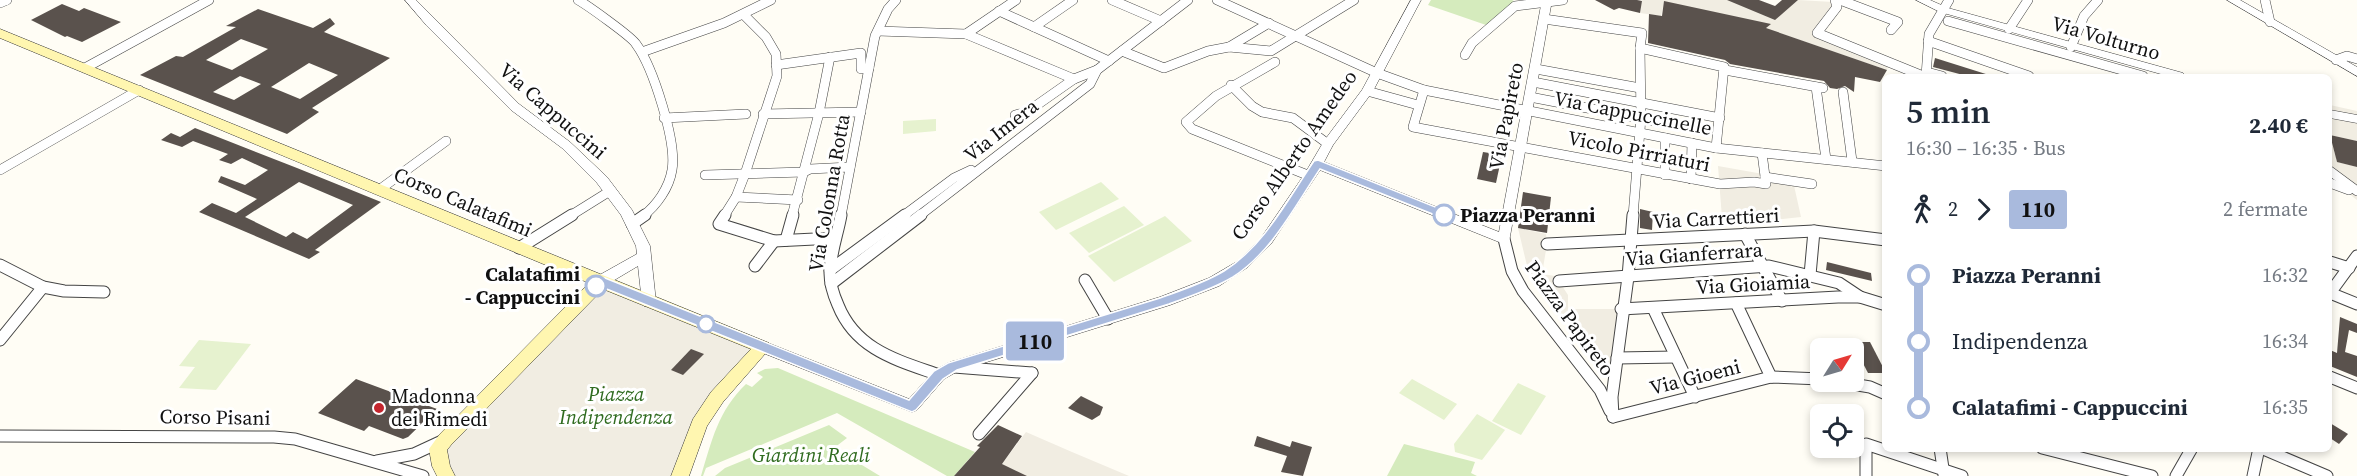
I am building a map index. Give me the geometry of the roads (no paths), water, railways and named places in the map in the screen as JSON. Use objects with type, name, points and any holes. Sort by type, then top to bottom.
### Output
[{"type":"main road","name":"Corso Calatafimi","points":[[0,33],[763,347]]},
{"type":"main road","points":[[446,476],[441,466],[438,449],[445,440],[601,281]]},
{"type":"main road","points":[[680,476],[699,424],[717,397],[763,347]]},
{"type":"street","points":[[0,3],[7,0]]},
{"type":"street","points":[[85,68],[209,0]]},
{"type":"street","name":"Via Cappuccini","points":[[410,0],[475,69],[515,107],[566,145],[589,166],[610,191],[632,224],[643,246],[649,302]]},
{"type":"street","points":[[578,0],[594,3],[613,26],[635,41],[642,52],[664,118],[673,154],[672,169],[662,196],[645,216],[632,224]]},
{"type":"street","points":[[642,52],[702,33],[744,15],[771,0]]},
{"type":"street","name":"Via Colonna Rotta","points":[[896,0],[888,9],[878,31],[868,68],[835,238],[830,270],[831,284],[838,308],[853,334],[875,350],[939,375]]},
{"type":"street","points":[[966,34],[1016,0]]},
{"type":"street","points":[[1034,27],[1072,0]]},
{"type":"street","points":[[1112,0],[1161,21]]},
{"type":"street","name":"Via Imera","points":[[831,284],[1090,84],[1097,70],[1188,0]]},
{"type":"street","name":"Via Cappuccinelle","points":[[1217,0],[1377,73],[1424,90],[1716,148],[1882,165]]},
{"type":"street","points":[[1122,51],[1164,68],[1208,51],[1229,47],[1270,51],[1354,0]]},
{"type":"street","name":"Corso Alberto Amedeo","points":[[912,406],[939,375],[953,367],[1199,289],[1229,273],[1254,254],[1266,241],[1318,164],[1328,144],[1367,91],[1416,0]]},
{"type":"street","points":[[1465,55],[1472,43],[1515,6],[1563,0]]},
{"type":"street","points":[[1835,0],[1837,7],[1817,33],[1922,74]]},
{"type":"street","points":[[1840,0],[1899,22],[1891,30]]},
{"type":"street","name":"Via Volturno","points":[[1921,0],[2138,74]]},
{"type":"street","points":[[2009,29],[2028,0]]},
{"type":"street","points":[[2071,46],[2084,16],[2098,0]]},
{"type":"street","points":[[2232,0],[2357,72]]},
{"type":"street","points":[[2265,0],[2270,22]]},
{"type":"street","name":"Via Papireto","points":[[1504,239],[1547,2]]},
{"type":"street","points":[[1925,74],[1928,41],[1947,10]]},
{"type":"street","name":"Via Volturno","points":[[1947,10],[2172,74]]},
{"type":"street","points":[[999,11],[1109,61]]},
{"type":"street","points":[[744,15],[766,37],[776,54],[777,76],[745,174],[736,197],[719,225],[774,241],[835,238]]},
{"type":"street","points":[[1544,19],[1642,33],[1640,48],[1641,118],[1629,277],[1622,309],[1612,397],[1612,417]]},
{"type":"street","points":[[1229,47],[1269,23]]},
{"type":"street","points":[[878,31],[966,34],[1074,79]]},
{"type":"street","points":[[1928,41],[2023,74]]},
{"type":"street","points":[[1640,48],[1820,87],[1826,159]]},
{"type":"street","points":[[776,65],[861,52],[861,69],[868,68]]},
{"type":"street","points":[[2336,60],[2346,56],[2357,59]]},
{"type":"street","points":[[786,240],[819,113],[830,57]]},
{"type":"street","points":[[1275,62],[1231,85],[1201,106],[1186,122],[1192,129],[1310,176]]},
{"type":"street","points":[[1716,148],[1725,68]]},
{"type":"street","points":[[1536,69],[1640,88]]},
{"type":"street","points":[[1015,115],[1027,112],[1074,79],[1097,70]]},
{"type":"street","points":[[1533,82],[1720,118]]},
{"type":"street","points":[[1231,85],[1252,106],[1262,112],[1293,118],[1328,144]]},
{"type":"street","points":[[0,170],[139,90]]},
{"type":"street","points":[[1367,91],[1418,105],[1424,90]]},
{"type":"street","points":[[1843,92],[1852,161]]},
{"type":"street","points":[[1530,97],[1691,128]]},
{"type":"street","name":"Vicolo Pirriaturi","points":[[1418,105],[1413,127],[1720,184],[1754,182],[1766,184],[1765,177]]},
{"type":"street","points":[[763,114],[861,112]]},
{"type":"street","points":[[664,118],[747,114]]},
{"type":"street","points":[[2332,114],[2357,119]]},
{"type":"street","points":[[1665,138],[1665,175]]},
{"type":"street","points":[[379,189],[446,141]]},
{"type":"street","points":[[1690,179],[1692,143]]},
{"type":"street","points":[[1762,153],[1765,177],[1812,184]]},
{"type":"street","points":[[830,270],[954,178],[991,161]]},
{"type":"street","points":[[1318,164],[1504,239]]},
{"type":"street","points":[[705,175],[804,172],[810,169],[850,166]]},
{"type":"street","points":[[2332,173],[2357,192]]},
{"type":"street","points":[[2332,184],[2357,192]]},
{"type":"street","points":[[519,248],[610,191]]},
{"type":"street","points":[[736,197],[798,200]]},
{"type":"street","points":[[1810,274],[1814,231]]},
{"type":"street","name":"Via Carrettieri","points":[[1547,244],[1814,231],[1882,240]]},
{"type":"street","points":[[1745,234],[1782,301]]},
{"type":"street","name":"Piazza Papireto","points":[[1504,239],[1512,271],[1523,291],[1600,390],[1612,417]]},
{"type":"street","points":[[755,266],[774,241]]},
{"type":"street","points":[[2332,290],[2357,256]]},
{"type":"street","points":[[601,281],[643,257]]},
{"type":"street","points":[[2332,263],[2349,268]]},
{"type":"street","points":[[0,265],[43,287],[64,291],[104,292]]},
{"type":"street","name":"Via Gianferrara","points":[[1559,281],[1762,266],[1810,274],[1839,283],[1860,297]]},
{"type":"street","points":[[1085,280],[1108,319]]},
{"type":"street","points":[[0,340],[43,287]]},
{"type":"street","points":[[2332,294],[2357,304]]},
{"type":"street","name":"Via Gioiamia","points":[[1622,309],[1860,297],[1882,304]]},
{"type":"street","points":[[1737,303],[1771,377]]},
{"type":"street","points":[[1653,308],[1695,397]]},
{"type":"street","name":"Corso Calatafimi","points":[[763,347],[912,406]]},
{"type":"street","points":[[1617,358],[1676,357]]},
{"type":"street","points":[[953,367],[1032,374],[979,434]]},
{"type":"street","name":"Via Gioeni","points":[[1612,417],[1771,377],[1810,379]]},
{"type":"street","points":[[2332,377],[2357,388]]},
{"type":"street","points":[[1864,386],[1882,392]]},
{"type":"street","name":"Corso Pisani","points":[[0,436],[274,436],[295,439],[423,476]]},
{"type":"street","points":[[371,462],[414,454],[445,440]]},
{"type":"street","points":[[1866,476],[1866,444],[1882,450]]},
{"type":"street","points":[[1888,452],[1944,473],[1962,476]]},
{"type":"street","points":[[1941,452],[1944,473]]},
{"type":"street","points":[[2058,452],[2152,476]]},
{"type":"street","points":[[2176,476],[2190,452]]},
{"type":"street","points":[[2253,476],[2259,452]]},
{"type":"street","points":[[2267,452],[2301,471],[2327,476]]},
{"type":"place","name":"Piazza Peranni","points":[[1444,215]]},
{"type":"place","name":"Calatafimi - Cappuccini","points":[[596,286]]},
{"type":"place","name":"Madonna dei Rimedi","points":[[379,408]]},
{"type":"park label","name":"Piazza Indipendenza","points":[[616,406]]},
{"type":"park label","name":"Giardini Reali","points":[[811,455]]}]
